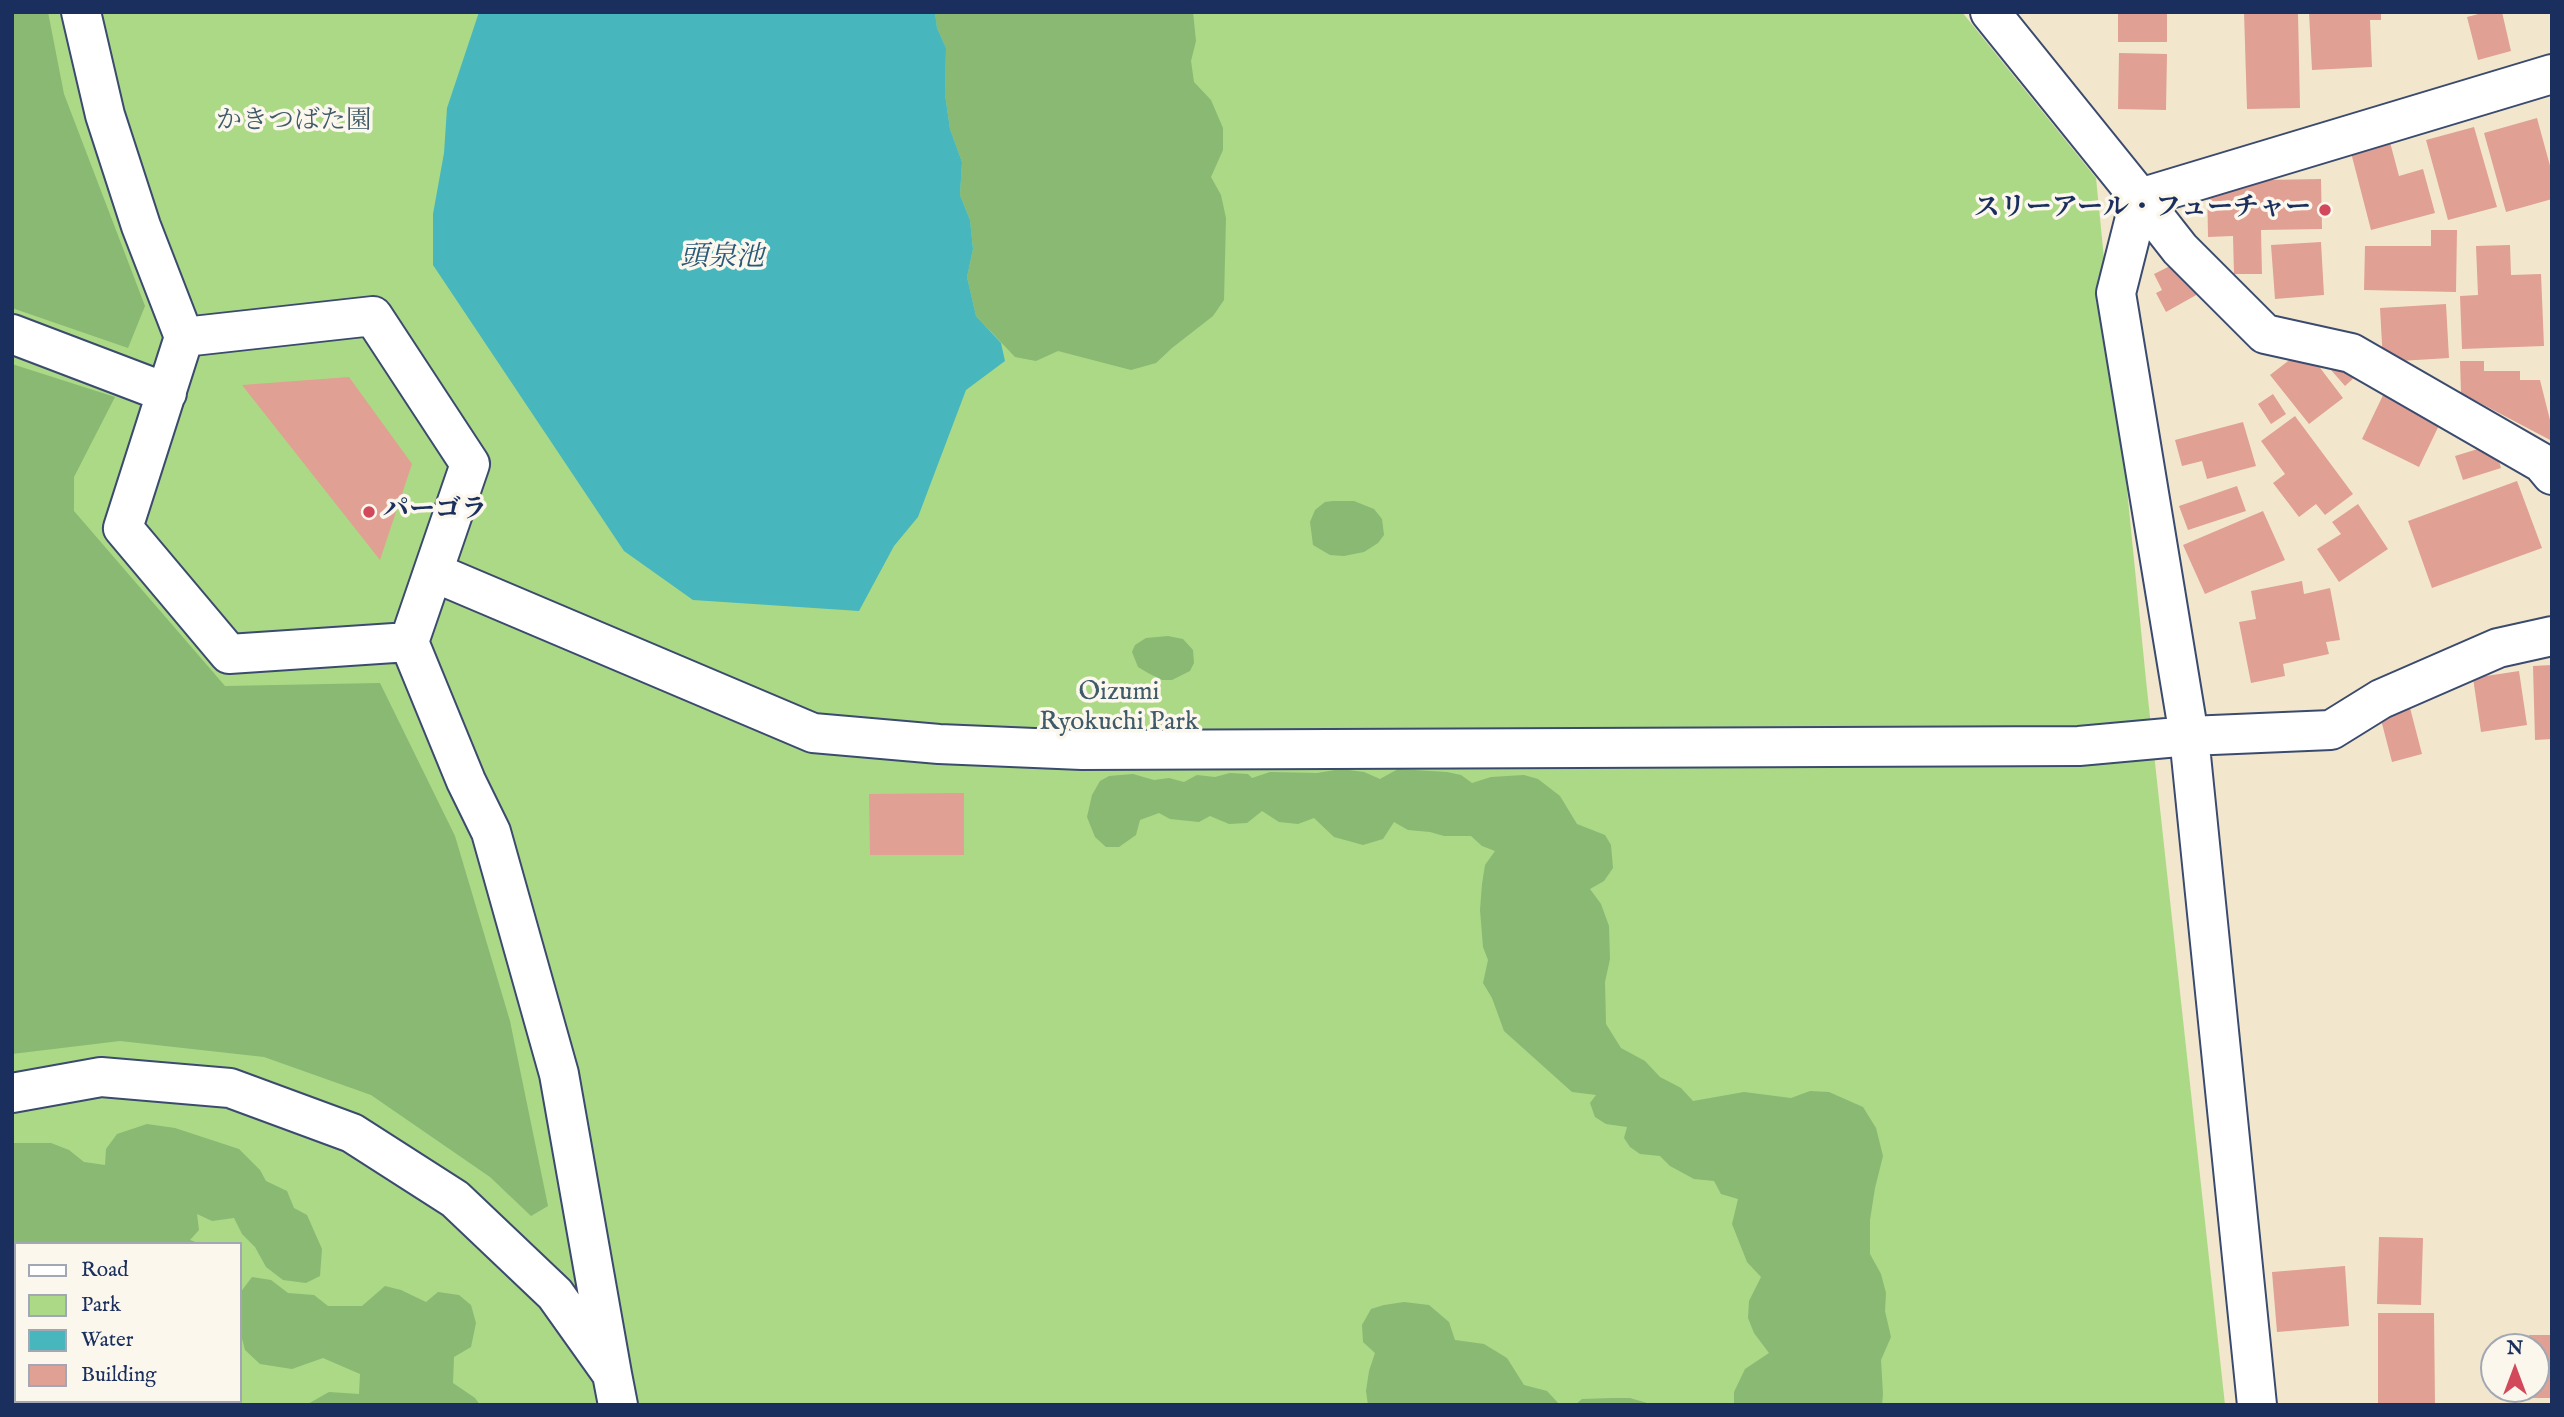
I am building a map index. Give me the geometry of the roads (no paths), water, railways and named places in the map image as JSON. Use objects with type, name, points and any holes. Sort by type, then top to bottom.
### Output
[{"type":"street","points":[[81,12],[109,127],[141,226],[184,337],[123,528],[229,654],[409,642]]},
{"type":"street","points":[[1990,12],[2180,249],[2264,334],[2351,353],[2542,463],[2552,475]]},
{"type":"street","points":[[2140,198],[2552,74]]},
{"type":"street","points":[[2140,198],[2116,293],[2189,736],[2257,1405]]},
{"type":"street","points":[[184,337],[373,316],[470,464],[409,642],[466,781],[491,832],[555,1060],[615,1389]]},
{"type":"street","points":[[12,334],[167,393]]},
{"type":"street","points":[[433,572],[813,733],[939,744],[1082,750],[2079,746],[2189,736],[2331,730],[2381,699],[2498,648],[2552,636]]},
{"type":"street","points":[[12,1093],[101,1077],[230,1088],[352,1133],[455,1199],[555,1294],[615,1389]]},
{"type":"water","name":"頭泉池","points":[[479,12],[935,12],[937,28],[946,48],[945,94],[950,129],[962,162],[960,195],[970,220],[973,249],[967,277],[976,316],[1001,343],[1005,361],[966,390],[918,517],[894,546],[859,611],[693,600],[624,551],[433,265],[433,214],[444,153],[447,108]]},
{"type":"place","name":"スリーアール・フューチャー","points":[[2325,210]]},
{"type":"place","name":"パーゴラ","points":[[369,512]]},
{"type":"park label","name":"かきつばた園","points":[[294,123]]},
{"type":"park label","name":"Oizumi Ryokuchi Park","points":[[1119,709]]}]
